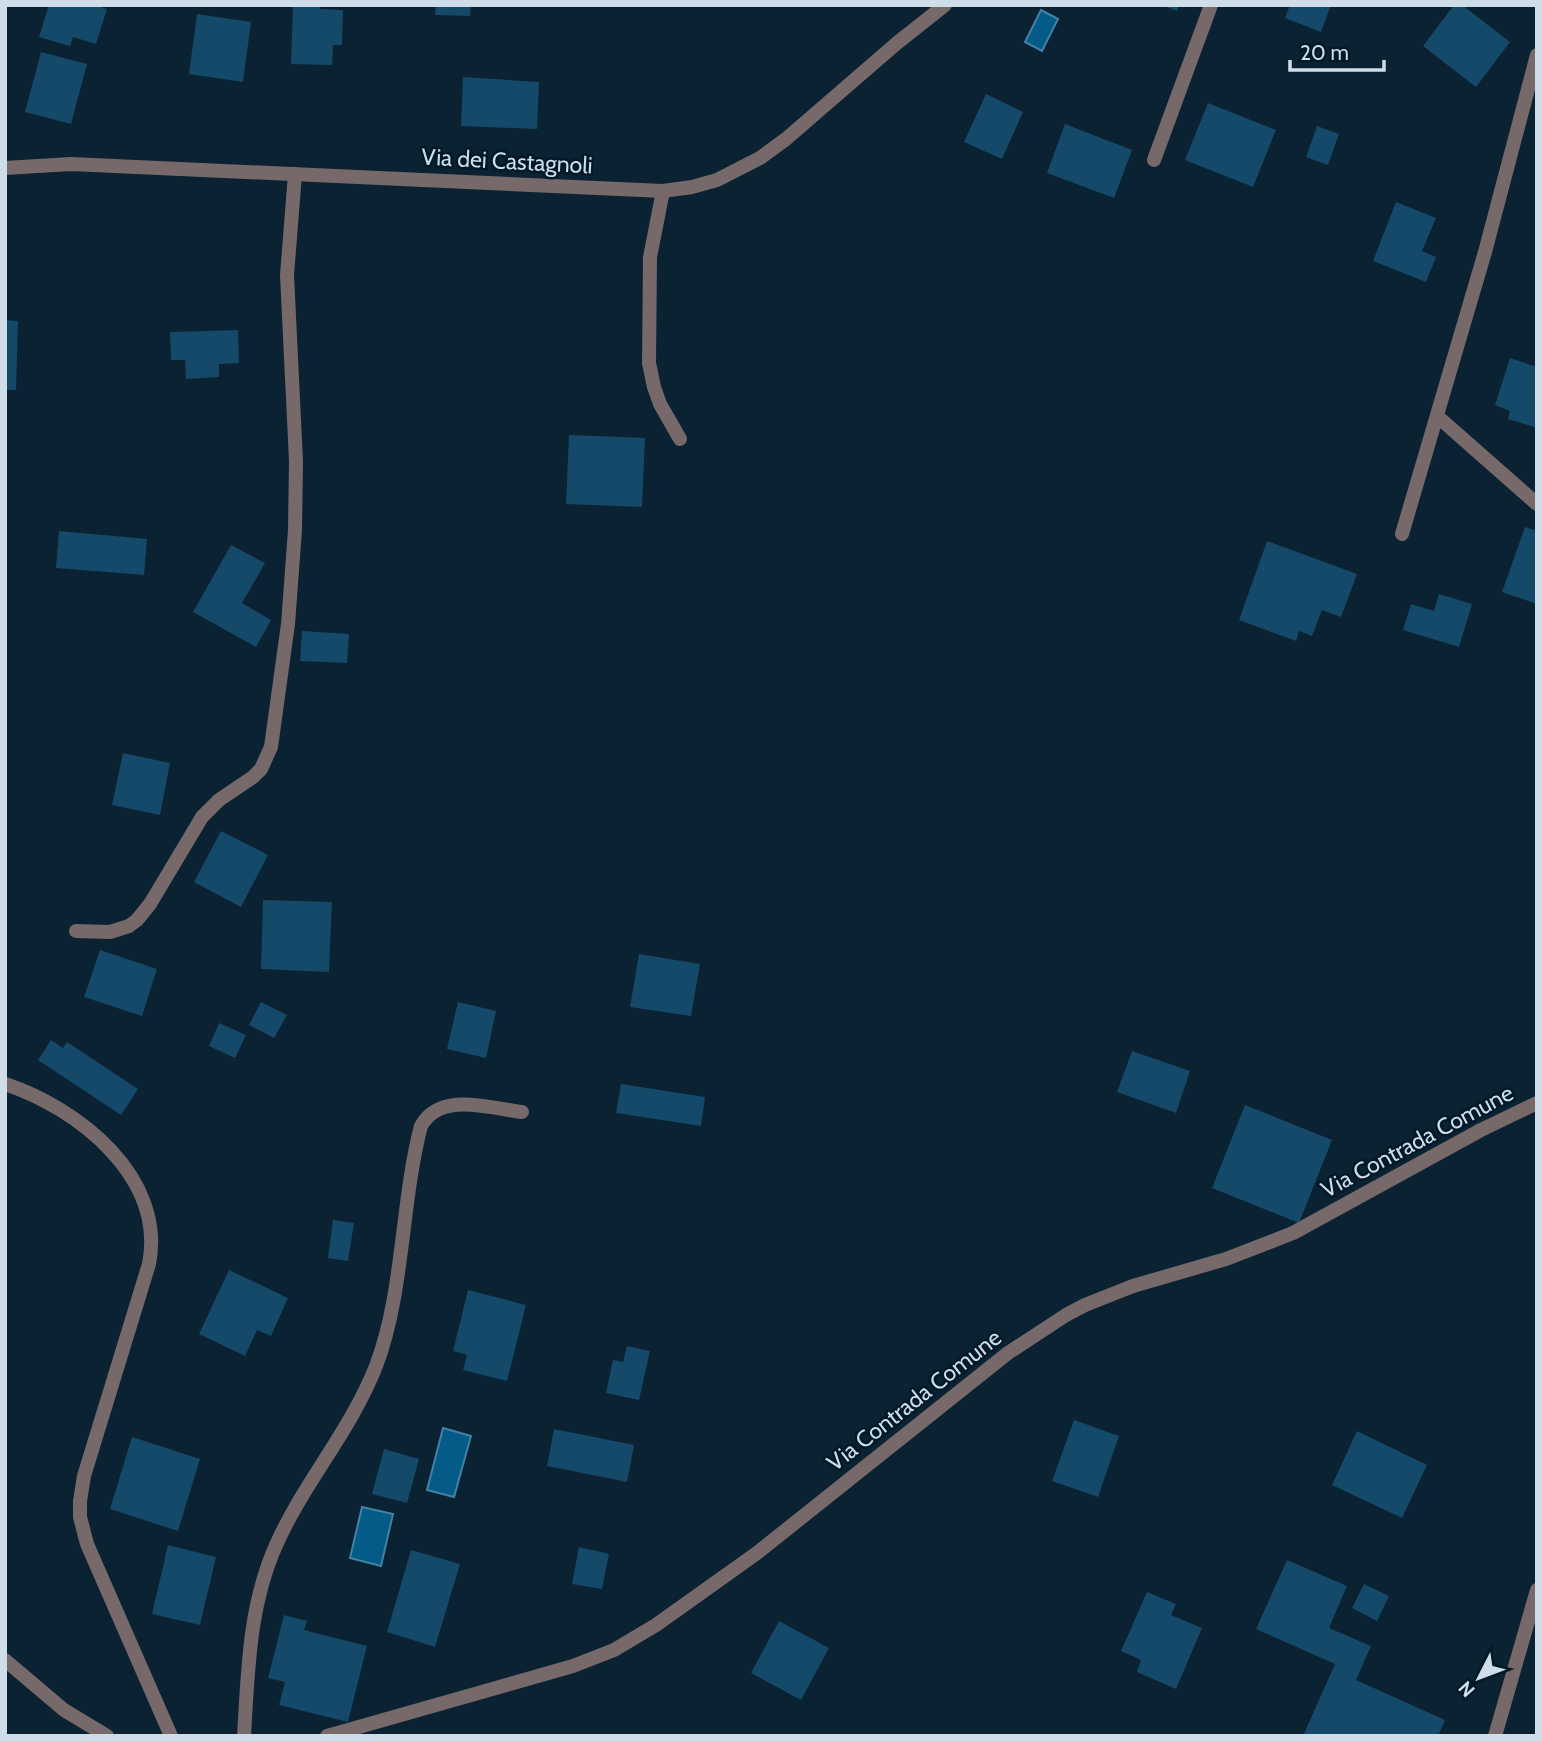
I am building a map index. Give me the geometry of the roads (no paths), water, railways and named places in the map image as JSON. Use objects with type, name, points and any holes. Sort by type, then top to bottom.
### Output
[{"type":"street","name":"Via dei Castagnoli","points":[[5,169],[71,164],[663,191],[692,187],[717,180],[760,158],[945,5]]},
{"type":"street","points":[[1154,160],[1211,5]]},
{"type":"street","points":[[1402,534],[1485,252],[1537,55]]},
{"type":"street","points":[[76,931],[110,932],[130,926],[150,904],[194,828],[219,800],[253,778],[261,769],[271,747],[289,610],[295,530],[295,448],[287,275],[295,174]]},
{"type":"street","points":[[663,191],[650,257],[649,363],[660,404],[680,439]]},
{"type":"street","points":[[1437,416],[1537,504]]},
{"type":"street","points":[[5,1084],[55,1105],[95,1135],[130,1175],[148,1216],[152,1241],[149,1264],[84,1476],[80,1517],[92,1555],[171,1736]]},
{"type":"street","name":"Via Contrada Comune","points":[[327,1736],[573,1666],[614,1650],[656,1625],[757,1553],[1008,1353],[1066,1315],[1133,1286],[1226,1259],[1293,1233],[1470,1136],[1537,1103]]},
{"type":"street","points":[[244,1736],[250,1649],[260,1587],[290,1516],[357,1406],[377,1364],[389,1316],[421,1126],[433,1111],[452,1104],[522,1112]]},
{"type":"street","points":[[1495,1736],[1537,1590]]},
{"type":"street","points":[[5,1660],[58,1705],[107,1736]]},
{"type":"water","points":[[1041,10],[1058,19],[1042,51],[1025,42]]},
{"type":"water","points":[[443,1428],[471,1436],[454,1497],[427,1490]]},
{"type":"water","points":[[362,1507],[393,1514],[381,1566],[350,1558]]}]
